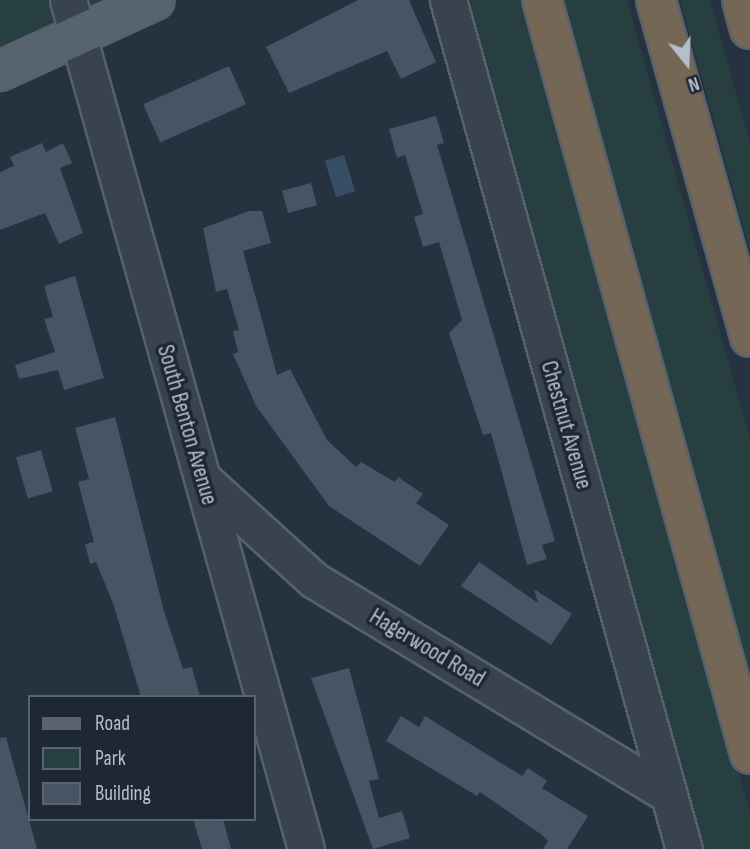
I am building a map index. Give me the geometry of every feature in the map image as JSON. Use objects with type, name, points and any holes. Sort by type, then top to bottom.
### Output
[{"type":"highway","points":[[542,0],[750,754]]},
{"type":"highway","points":[[656,0],[750,337]]},
{"type":"highway","points":[[742,0],[750,29]]},
{"type":"main road","points":[[0,71],[155,0]]},
{"type":"street","name":"South Benton Avenue","points":[[68,0],[306,849]]},
{"type":"street","name":"Chestnut Avenue","points":[[447,0],[684,849]]},
{"type":"street","name":"Hagerwood Road","points":[[202,478],[314,580],[669,795]]},
{"type":"green space","points":[[0,0],[123,0],[0,57]]},
{"type":"green space","points":[[467,0],[520,0],[750,811],[750,849],[705,849]]},
{"type":"green space","points":[[554,0],[627,0],[750,439],[750,691]]},
{"type":"green space","points":[[680,0],[710,0],[750,143],[750,250]]},
{"type":"water","points":[[344,155],[355,191],[336,197],[325,161]]},
{"type":"building","points":[[358,0],[409,0],[436,62],[401,79],[387,51],[289,93],[266,47]]},
{"type":"building","points":[[229,66],[246,104],[160,143],[143,104]]},
{"type":"building","points":[[436,116],[444,143],[437,145],[555,541],[542,545],[547,559],[527,565],[491,433],[483,435],[449,333],[462,320],[439,242],[423,247],[414,217],[423,214],[405,155],[397,158],[389,129]]},
{"type":"building","points":[[42,143],[46,152],[63,143],[72,163],[60,168],[83,233],[59,244],[45,213],[0,230],[0,172],[14,166],[10,157]]},
{"type":"building","points":[[311,183],[317,205],[288,213],[282,191]]},
{"type":"building","points":[[249,211],[262,211],[271,243],[243,251],[277,375],[290,369],[327,440],[356,467],[361,462],[395,482],[398,477],[423,494],[416,503],[449,525],[420,566],[329,506],[256,406],[233,354],[238,352],[233,331],[239,330],[227,289],[216,292],[203,228]]},
{"type":"building","points":[[75,276],[104,378],[64,390],[58,370],[19,379],[15,365],[55,352],[44,319],[53,317],[44,286]]},
{"type":"building","points":[[115,417],[164,611],[183,669],[192,667],[199,695],[140,695],[113,603],[96,562],[90,564],[85,544],[94,542],[78,482],[89,479],[75,428]]},
{"type":"building","points":[[41,450],[53,491],[28,499],[16,457]]},
{"type":"building","points":[[479,562],[538,603],[534,589],[572,614],[551,645],[461,586]]},
{"type":"building","points":[[349,668],[379,779],[369,781],[379,818],[402,811],[410,838],[373,849],[311,678]]},
{"type":"building","points":[[401,716],[419,727],[425,716],[522,776],[528,768],[547,781],[542,788],[588,816],[567,849],[543,849],[548,841],[542,835],[480,792],[477,796],[386,741]]},
{"type":"building","points":[[6,737],[37,849],[0,849],[0,738]]},
{"type":"building","points":[[194,821],[224,821],[231,849],[202,849]]}]
